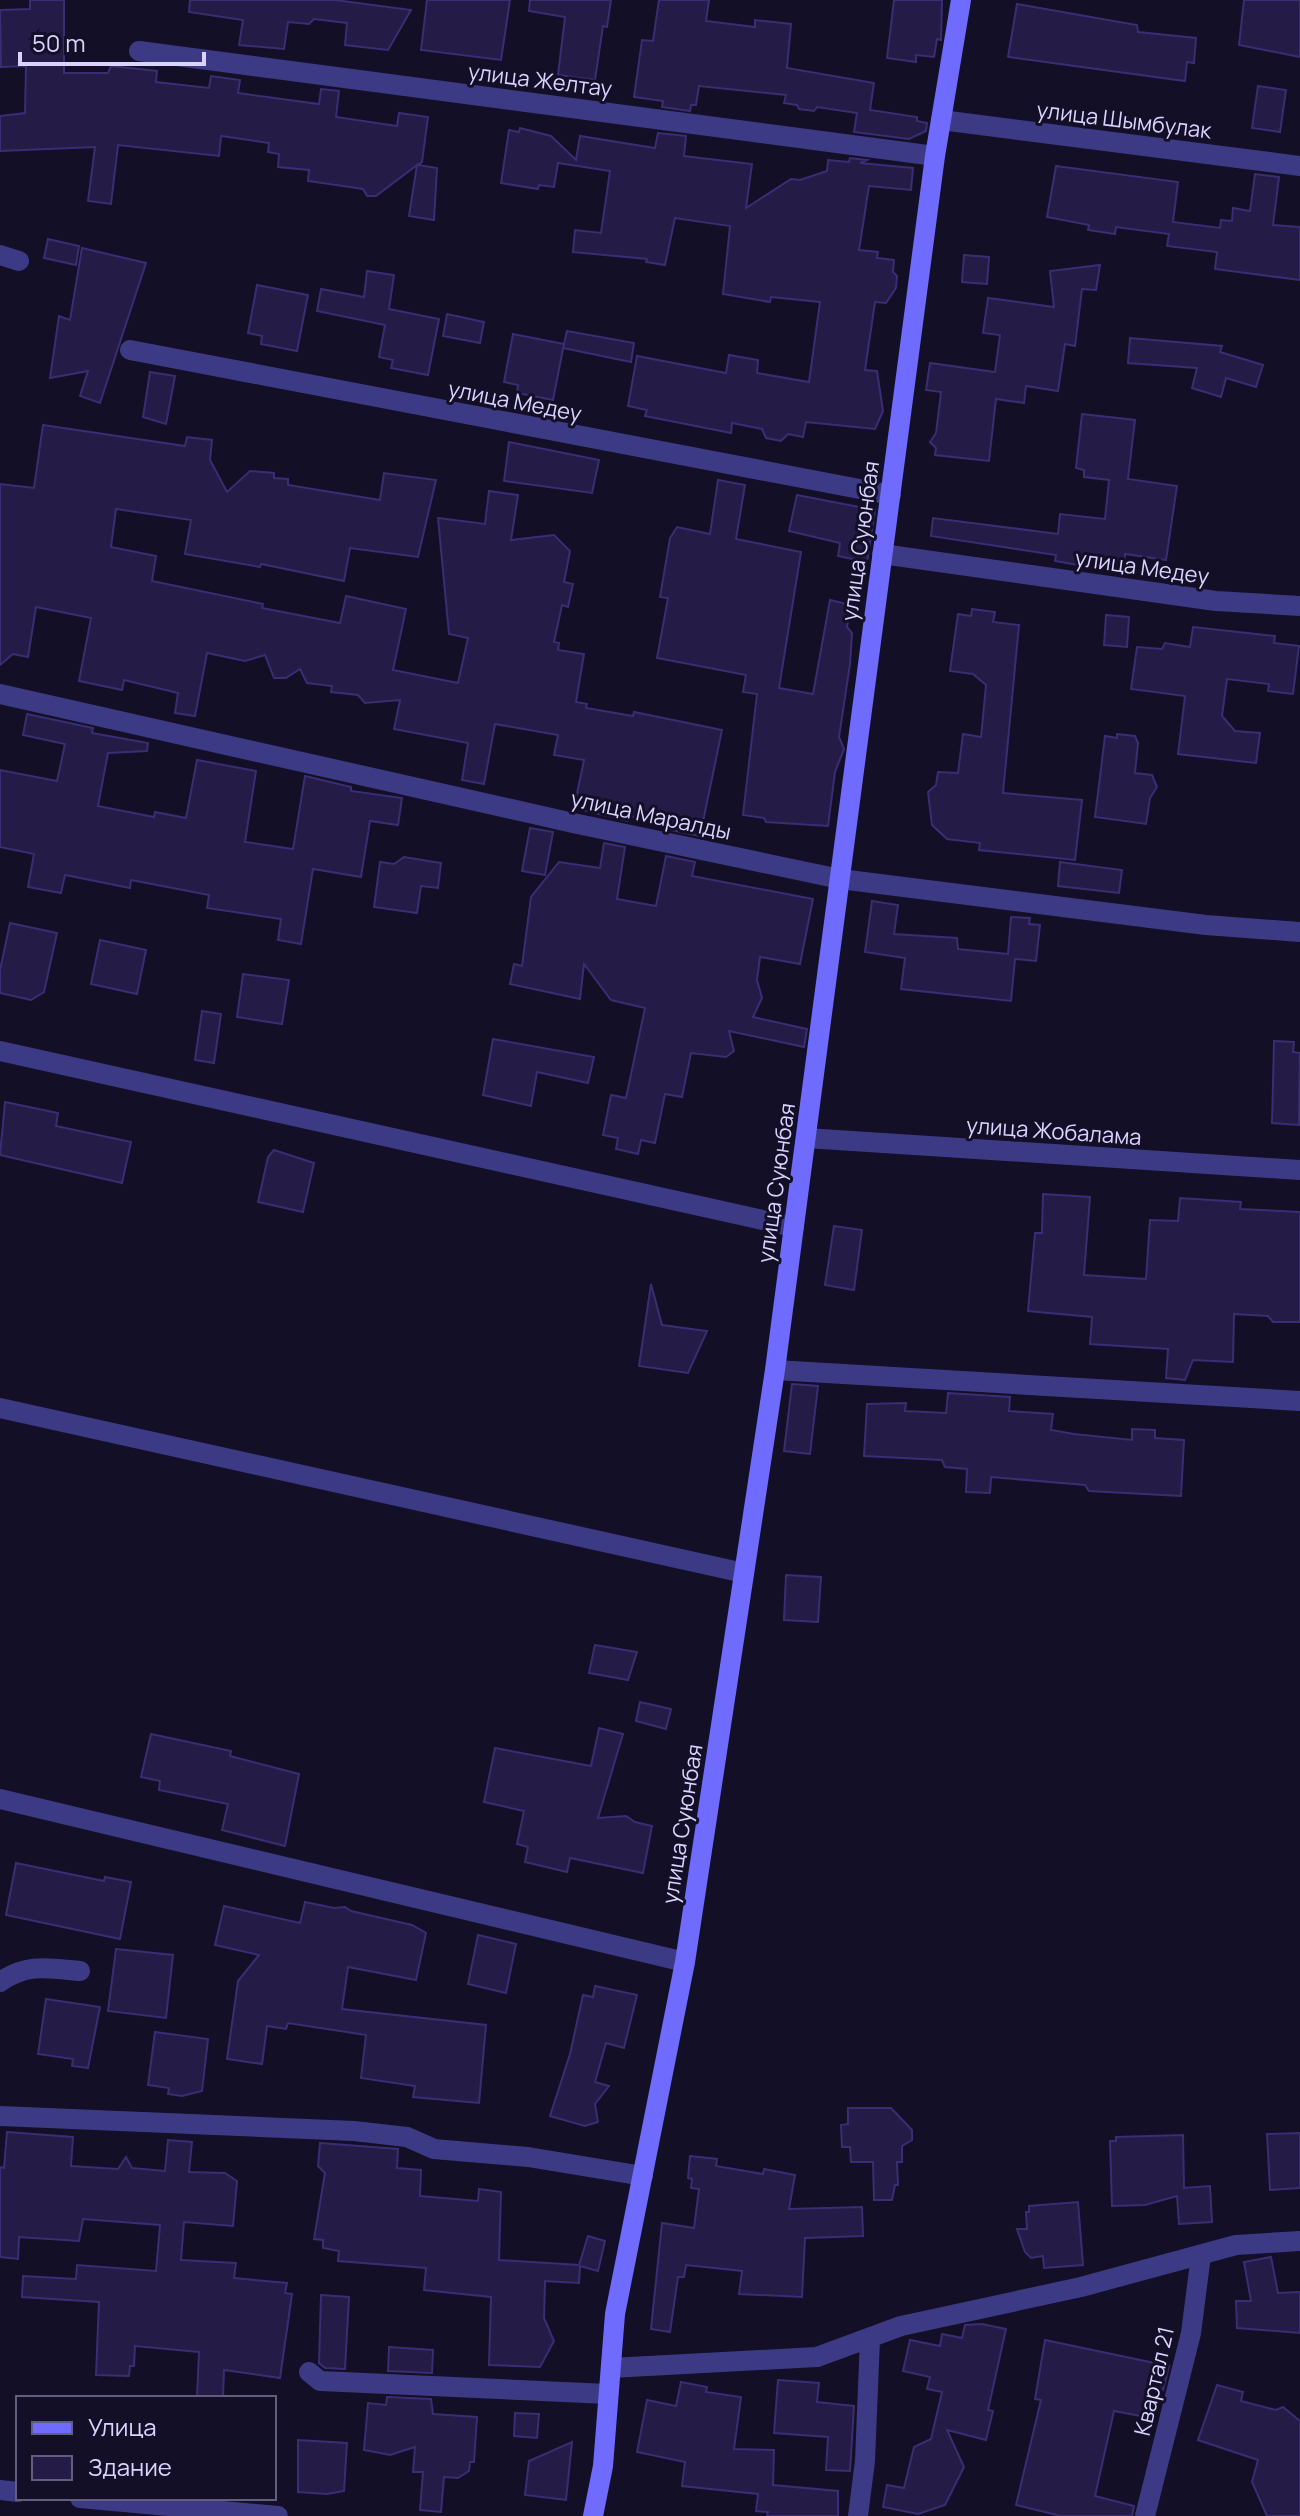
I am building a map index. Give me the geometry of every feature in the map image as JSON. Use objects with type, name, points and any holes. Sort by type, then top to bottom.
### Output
[{"type":"street","name":"улица Суюнбая","points":[[593,2516],[603,2466],[615,2314],[685,1962],[775,1370],[935,156],[961,0]]},
{"type":"street","name":"улица Желтау","points":[[139,51],[935,156]]},
{"type":"street","name":"улица Шымбулак","points":[[941,120],[1300,166]]},
{"type":"street","name":"улица Медеу","points":[[130,350],[891,495]]},
{"type":"street","name":"улица Медеу","points":[[882,554],[1216,601],[1300,606]]},
{"type":"street","name":"улица Маралды","points":[[0,694],[573,823],[840,879],[1206,925],[1300,932]]},
{"type":"street","points":[[0,1051],[794,1227]]},
{"type":"street","name":"улица Жобалама","points":[[806,1138],[1300,1170]]},
{"type":"street","points":[[775,1370],[1300,1401]]},
{"type":"street","points":[[0,1408],[744,1573]]},
{"type":"street","points":[[0,1799],[685,1962]]},
{"type":"street","points":[[0,1982],[18,1969],[38,1966],[80,1971]]},
{"type":"street","points":[[0,2116],[354,2131],[407,2137],[434,2149],[528,2157],[643,2176]]},
{"type":"street","points":[[611,2368],[817,2357],[901,2326],[1081,2287],[1236,2245],[1300,2241]]},
{"type":"street","name":"Квартал 21","points":[[1145,2516],[1191,2333],[1201,2255]]},
{"type":"street","points":[[858,2516],[865,2461],[870,2338]]},
{"type":"street","points":[[309,2372],[320,2381],[608,2394]]},
{"type":"street","points":[[102,2500],[278,2516]]},
{"type":"building","points":[[30,0],[64,0],[64,73],[108,73],[111,66],[157,71],[156,82],[209,88],[211,76],[240,80],[238,93],[319,104],[321,89],[339,91],[336,117],[397,126],[399,113],[428,117],[422,162],[418,165],[437,168],[434,220],[409,216],[417,165],[376,196],[367,196],[363,189],[308,181],[309,170],[278,167],[279,154],[268,152],[269,143],[221,136],[219,156],[118,145],[111,204],[88,201],[95,147],[0,151],[0,116],[25,113],[26,66],[1,67],[0,10],[30,9]]},
{"type":"building","points":[[190,0],[335,0],[411,10],[388,50],[345,45],[347,23],[314,19],[309,24],[288,22],[284,49],[239,45],[243,20],[189,12]]},
{"type":"building","points":[[427,0],[510,0],[501,60],[421,50]]},
{"type":"building","points":[[530,0],[611,0],[607,27],[603,26],[595,80],[558,75],[565,17],[529,11]]},
{"type":"building","points":[[659,0],[709,0],[706,21],[755,27],[755,20],[791,24],[787,68],[874,83],[870,110],[917,117],[917,121],[927,123],[926,131],[909,139],[854,132],[857,113],[817,107],[814,111],[799,109],[797,105],[784,103],[786,95],[699,86],[696,105],[691,105],[690,111],[662,107],[663,101],[634,97],[642,40],[653,41]]},
{"type":"building","points":[[894,0],[942,0],[941,40],[937,39],[934,57],[916,55],[916,62],[887,58]]},
{"type":"building","points":[[1244,0],[1300,0],[1300,57],[1239,45]]},
{"type":"building","points":[[1017,4],[1137,25],[1138,32],[1196,38],[1194,63],[1187,62],[1185,81],[1008,57]]},
{"type":"building","points":[[1258,86],[1286,90],[1280,132],[1252,128]]},
{"type":"building","points":[[520,128],[551,136],[576,160],[580,136],[655,148],[658,133],[686,136],[684,156],[752,164],[746,208],[791,179],[800,180],[827,171],[828,160],[849,162],[850,158],[867,160],[860,163],[913,168],[911,190],[869,186],[859,250],[878,252],[877,258],[894,260],[893,272],[897,276],[896,288],[886,303],[875,302],[865,370],[877,371],[883,411],[875,429],[806,422],[803,437],[788,434],[781,441],[766,438],[762,429],[732,423],[731,433],[645,416],[647,410],[628,406],[637,356],[726,373],[729,355],[758,360],[757,373],[809,382],[820,302],[771,297],[770,302],[723,294],[730,226],[675,218],[665,265],[646,262],[647,259],[573,252],[575,230],[601,233],[610,171],[558,163],[554,187],[539,185],[538,189],[501,183],[509,130],[519,132]]},
{"type":"building","points":[[1056,166],[1178,182],[1173,222],[1220,228],[1221,220],[1232,221],[1233,208],[1250,211],[1255,174],[1279,177],[1273,225],[1300,227],[1300,280],[1215,269],[1217,252],[1167,246],[1169,234],[1116,227],[1115,234],[1088,230],[1089,225],[1047,217]]},
{"type":"building","points":[[48,239],[79,246],[76,265],[44,258]]},
{"type":"building","points":[[82,248],[146,263],[100,403],[80,396],[88,371],[50,378],[59,316],[70,320]]},
{"type":"building","points":[[964,255],[989,257],[987,284],[962,282]]},
{"type":"building","points":[[1100,265],[1096,290],[1082,289],[1075,346],[1065,344],[1058,391],[1026,386],[1024,403],[996,399],[989,461],[935,455],[936,448],[930,442],[936,433],[941,392],[926,390],[930,363],[995,372],[1000,335],[983,333],[988,298],[1054,307],[1050,271]]},
{"type":"building","points":[[367,271],[394,275],[389,309],[439,319],[428,375],[391,368],[393,360],[379,357],[385,325],[317,311],[321,289],[364,297]]},
{"type":"building","points":[[257,285],[308,295],[297,351],[261,344],[262,336],[248,333]]},
{"type":"building","points":[[447,314],[484,322],[480,343],[443,336]]},
{"type":"building","points":[[567,331],[634,343],[631,362],[563,348]]},
{"type":"building","points":[[513,334],[564,344],[553,400],[517,393],[518,385],[504,382]]},
{"type":"building","points":[[1130,338],[1222,346],[1220,352],[1263,365],[1256,387],[1226,378],[1221,397],[1192,388],[1197,368],[1128,363]]},
{"type":"building","points":[[150,372],[175,376],[166,424],[143,417]]},
{"type":"building","points":[[1082,414],[1135,420],[1128,479],[1177,486],[1166,560],[1125,554],[1124,571],[1101,569],[1055,561],[1056,555],[931,536],[933,518],[1058,534],[1060,514],[1105,519],[1109,480],[1084,477],[1084,470],[1076,468]]},
{"type":"building","points":[[43,425],[185,446],[187,437],[212,440],[210,460],[227,492],[250,471],[274,473],[274,478],[288,479],[288,485],[380,500],[384,473],[436,480],[418,557],[350,548],[344,581],[261,564],[260,567],[185,554],[191,520],[116,509],[111,547],[156,556],[152,581],[263,604],[262,608],[340,623],[346,596],[406,609],[393,670],[458,683],[468,638],[449,634],[438,518],[485,524],[489,491],[518,495],[511,540],[554,535],[570,551],[564,582],[573,584],[568,607],[562,605],[554,642],[559,643],[558,650],[584,654],[576,702],[587,704],[586,708],[633,716],[634,712],[722,730],[700,836],[671,830],[672,825],[629,816],[628,821],[574,808],[584,760],[554,755],[558,735],[495,724],[484,784],[462,780],[468,743],[394,729],[400,700],[365,703],[358,695],[331,692],[332,686],[307,683],[300,669],[286,678],[274,678],[265,655],[245,661],[207,653],[195,716],[175,713],[178,693],[124,680],[122,690],[79,681],[91,618],[36,607],[28,657],[13,654],[0,665],[0,484],[34,488]]},
{"type":"building","points":[[509,442],[599,460],[592,493],[504,481]]},
{"type":"building","points":[[718,480],[745,485],[736,539],[801,552],[779,688],[813,694],[830,600],[851,605],[847,627],[852,633],[850,664],[839,737],[844,749],[835,772],[828,826],[766,822],[764,818],[743,815],[757,694],[743,692],[746,675],[657,658],[668,598],[660,597],[670,538],[677,527],[710,534]]},
{"type":"building","points":[[797,495],[875,510],[867,562],[838,556],[840,543],[789,531]]},
{"type":"building","points":[[972,609],[995,612],[993,622],[1019,625],[1003,793],[1082,800],[1075,860],[979,850],[980,843],[947,839],[932,825],[928,792],[936,785],[938,772],[958,773],[963,734],[981,737],[986,685],[973,674],[950,671],[958,614],[971,616]]},
{"type":"building","points":[[1106,615],[1129,617],[1127,647],[1104,645]]},
{"type":"building","points":[[1193,627],[1275,636],[1274,643],[1299,646],[1293,694],[1268,691],[1269,684],[1227,679],[1222,716],[1235,731],[1260,733],[1256,763],[1178,754],[1185,696],[1131,689],[1137,647],[1162,649],[1165,643],[1190,647]]},
{"type":"building","points":[[27,714],[93,728],[92,733],[148,743],[147,751],[108,753],[98,806],[154,817],[155,812],[186,818],[197,760],[256,771],[245,842],[293,849],[305,776],[351,787],[351,791],[402,798],[398,825],[370,821],[361,877],[313,869],[301,944],[278,940],[281,919],[207,908],[209,895],[131,880],[130,888],[65,875],[61,893],[28,887],[34,854],[0,847],[0,770],[57,781],[65,744],[23,735]]},
{"type":"building","points":[[1117,734],[1135,736],[1138,743],[1135,773],[1152,775],[1157,787],[1150,798],[1146,824],[1095,817],[1105,736],[1117,738]]},
{"type":"building","points":[[530,828],[553,832],[545,875],[522,871]]},
{"type":"building","points":[[604,843],[625,847],[617,899],[656,906],[666,856],[695,862],[692,876],[813,899],[800,964],[760,957],[757,980],[762,998],[753,1017],[807,1029],[804,1047],[729,1031],[734,1051],[726,1057],[691,1053],[682,1097],[665,1094],[655,1143],[641,1140],[638,1154],[616,1149],[618,1138],[603,1135],[611,1095],[626,1098],[645,1008],[611,1000],[584,964],[580,999],[510,984],[514,964],[522,966],[531,897],[559,862],[600,868]]},
{"type":"building","points":[[404,857],[441,863],[438,888],[421,886],[417,913],[374,907],[380,862],[394,864]]},
{"type":"building","points":[[1060,862],[1122,870],[1119,893],[1058,886]]},
{"type":"building","points":[[872,901],[898,905],[894,934],[957,938],[958,949],[1008,954],[1011,917],[1030,918],[1029,924],[1040,925],[1036,961],[1015,959],[1011,1001],[901,989],[905,958],[865,952]]},
{"type":"building","points":[[10,923],[57,933],[44,992],[31,1000],[0,993],[0,970]]},
{"type":"building","points":[[100,940],[146,950],[137,994],[91,984]]},
{"type":"building","points":[[243,974],[289,980],[282,1024],[237,1017]]},
{"type":"building","points":[[202,1011],[221,1014],[214,1063],[195,1060]]},
{"type":"building","points":[[493,1039],[594,1057],[588,1083],[537,1072],[531,1106],[483,1095]]},
{"type":"building","points":[[1274,1041],[1294,1042],[1293,1052],[1300,1053],[1299,1125],[1272,1123]]},
{"type":"building","points":[[5,1102],[58,1113],[56,1126],[131,1142],[122,1183],[0,1155]]},
{"type":"building","points":[[274,1150],[314,1163],[303,1212],[258,1202],[268,1157]]},
{"type":"building","points":[[1043,1194],[1090,1197],[1084,1275],[1146,1279],[1150,1220],[1178,1221],[1180,1198],[1241,1202],[1240,1209],[1300,1212],[1300,1322],[1273,1322],[1268,1316],[1234,1314],[1233,1362],[1193,1360],[1185,1380],[1166,1378],[1168,1349],[1090,1344],[1092,1317],[1028,1311],[1035,1233],[1042,1233]]},
{"type":"building","points":[[834,1226],[862,1230],[854,1290],[825,1285]]},
{"type":"building","points":[[651,1284],[662,1325],[707,1331],[688,1373],[639,1366]]},
{"type":"building","points":[[792,1384],[818,1386],[810,1454],[784,1451]]},
{"type":"building","points":[[948,1393],[1010,1397],[1009,1411],[1053,1414],[1051,1430],[1132,1440],[1132,1429],[1155,1430],[1155,1438],[1184,1440],[1181,1496],[1089,1491],[1085,1485],[991,1477],[990,1493],[966,1492],[967,1469],[945,1467],[942,1460],[864,1456],[867,1404],[906,1403],[905,1411],[946,1413]]},
{"type":"building","points":[[786,1575],[821,1577],[818,1622],[784,1620]]},
{"type":"building","points":[[595,1645],[637,1652],[628,1680],[589,1673]]},
{"type":"building","points":[[640,1702],[671,1709],[666,1729],[636,1721]]},
{"type":"building","points":[[599,1728],[623,1734],[598,1818],[626,1816],[652,1826],[643,1873],[570,1858],[567,1872],[525,1862],[528,1847],[517,1844],[524,1811],[484,1802],[495,1748],[591,1766]]},
{"type":"building","points":[[151,1734],[231,1751],[230,1756],[299,1774],[285,1846],[222,1830],[228,1804],[159,1790],[160,1781],[141,1777]]},
{"type":"building","points":[[16,1863],[104,1881],[105,1877],[131,1882],[120,1939],[6,1915]]},
{"type":"building","points":[[305,1902],[345,1907],[412,1925],[426,1933],[416,1980],[348,1967],[342,2009],[486,2025],[479,2103],[413,2097],[415,2086],[361,2078],[366,2035],[288,2023],[286,2029],[267,2026],[262,2064],[227,2059],[238,1981],[259,1955],[215,1945],[224,1906],[300,1923]]},
{"type":"building","points":[[478,1935],[516,1944],[506,1993],[468,1984]]},
{"type":"building","points":[[116,1949],[173,1955],[166,2018],[108,2011]]},
{"type":"building","points":[[595,1986],[637,1995],[624,2048],[606,2043],[595,2082],[609,2086],[595,2104],[598,2122],[585,2126],[550,2116],[570,2054],[583,1995],[593,1997]]},
{"type":"building","points":[[46,1999],[100,2007],[88,2068],[72,2066],[73,2059],[38,2054]]},
{"type":"building","points":[[155,2032],[208,2039],[202,2091],[182,2096],[168,2094],[169,2088],[148,2085]]},
{"type":"building","points":[[848,2108],[891,2108],[912,2130],[912,2140],[902,2146],[902,2162],[897,2162],[898,2185],[895,2185],[892,2200],[874,2200],[873,2162],[851,2162],[850,2147],[842,2147],[841,2125],[848,2124]]},
{"type":"building","points":[[7,2132],[73,2137],[71,2166],[118,2169],[126,2157],[132,2168],[165,2171],[168,2140],[192,2142],[189,2172],[225,2173],[237,2181],[233,2226],[184,2222],[181,2260],[236,2263],[234,2278],[287,2283],[285,2293],[292,2294],[280,2378],[224,2370],[223,2396],[197,2396],[199,2352],[135,2346],[134,2366],[130,2366],[129,2376],[96,2375],[99,2302],[22,2297],[23,2276],[76,2279],[77,2265],[156,2271],[160,2225],[83,2219],[79,2241],[19,2237],[18,2259],[0,2257],[0,2167],[4,2168]]},
{"type":"building","points":[[1300,2133],[1300,2188],[1270,2190],[1267,2134]]},
{"type":"building","points":[[1183,2135],[1184,2188],[1210,2186],[1212,2222],[1179,2224],[1177,2196],[1145,2205],[1112,2206],[1110,2141],[1116,2141],[1116,2137]]},
{"type":"building","points":[[320,2143],[398,2149],[397,2168],[421,2170],[420,2196],[478,2201],[479,2189],[501,2192],[499,2260],[579,2265],[588,2236],[605,2241],[598,2271],[580,2266],[579,2283],[545,2281],[544,2318],[554,2341],[540,2367],[489,2365],[491,2297],[424,2290],[426,2268],[338,2261],[339,2251],[323,2248],[323,2240],[314,2239],[325,2173],[318,2166]]},
{"type":"building","points":[[690,2156],[717,2159],[716,2166],[763,2174],[764,2169],[795,2175],[789,2209],[862,2207],[863,2236],[805,2238],[802,2297],[739,2294],[742,2271],[686,2265],[684,2277],[678,2277],[670,2332],[651,2329],[662,2223],[694,2228],[699,2189],[691,2188],[692,2179],[688,2178]]},
{"type":"building","points":[[1078,2202],[1083,2265],[1044,2268],[1043,2256],[1031,2258],[1025,2252],[1017,2229],[1027,2229],[1026,2212],[1029,2212],[1029,2206]]},
{"type":"building","points":[[1271,2257],[1278,2293],[1300,2292],[1300,2333],[1237,2328],[1236,2301],[1251,2301],[1244,2262]]},
{"type":"building","points":[[321,2295],[349,2297],[345,2369],[325,2368],[319,2363]]},
{"type":"building","points":[[982,2324],[1006,2329],[988,2410],[993,2411],[986,2440],[947,2430],[964,2467],[945,2505],[918,2514],[883,2507],[887,2485],[904,2488],[914,2447],[931,2439],[942,2392],[927,2389],[930,2377],[903,2371],[910,2340],[940,2346],[942,2334],[962,2338],[965,2325]]},
{"type":"building","points":[[1045,2340],[1169,2366],[1163,2390],[1150,2387],[1151,2418],[1114,2411],[1095,2496],[1134,2506],[1132,2516],[1061,2516],[1016,2505],[1041,2400],[1035,2399]]},
{"type":"building","points":[[389,2347],[433,2350],[432,2373],[388,2371]]},
{"type":"building","points":[[778,2380],[819,2383],[817,2402],[854,2406],[850,2471],[826,2470],[828,2437],[774,2433]]},
{"type":"building","points":[[681,2382],[707,2387],[706,2392],[741,2397],[734,2449],[774,2450],[773,2485],[838,2491],[838,2516],[767,2516],[768,2512],[756,2511],[758,2494],[682,2486],[685,2462],[637,2452],[647,2400],[676,2406]]},
{"type":"building","points":[[1217,2385],[1243,2392],[1241,2401],[1276,2410],[1283,2407],[1300,2421],[1300,2516],[1267,2516],[1252,2482],[1258,2460],[1198,2440]]},
{"type":"building","points":[[387,2397],[431,2399],[433,2414],[477,2417],[474,2462],[470,2462],[469,2471],[458,2478],[444,2477],[441,2512],[420,2510],[423,2472],[413,2472],[415,2447],[390,2455],[364,2450],[368,2403],[386,2405]]},
{"type":"building","points":[[515,2413],[539,2414],[537,2438],[514,2436]]},
{"type":"building","points":[[298,2440],[347,2443],[344,2491],[327,2494],[298,2492]]},
{"type":"building","points":[[572,2442],[566,2500],[525,2495],[529,2461]]}]
